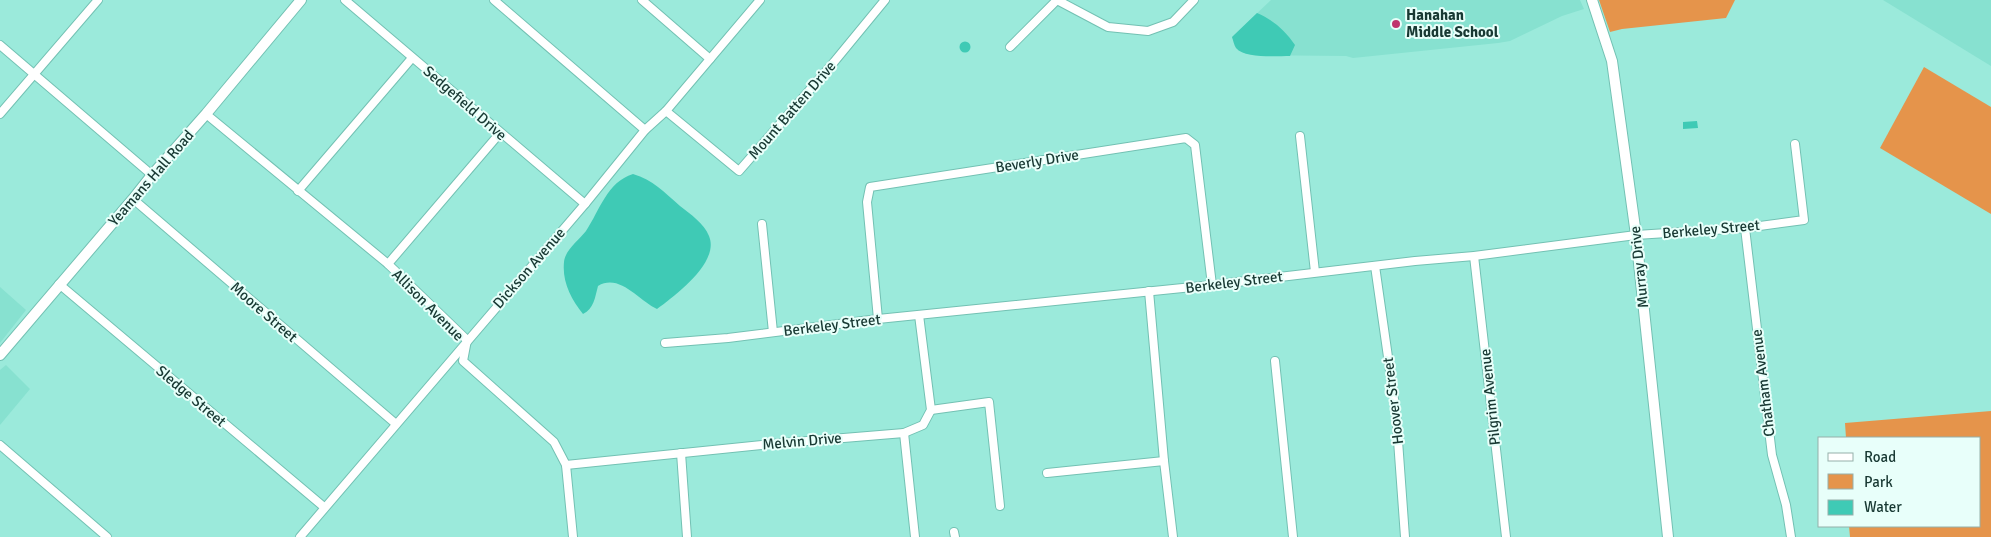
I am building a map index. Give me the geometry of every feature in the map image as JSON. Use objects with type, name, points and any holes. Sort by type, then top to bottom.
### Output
[{"type":"street","points":[[0,114],[98,0]]},
{"type":"street","name":"Yeamans Hall Road","points":[[0,355],[58,284],[206,114],[301,0]]},
{"type":"street","name":"Sedgefield Drive","points":[[345,0],[585,204]]},
{"type":"street","points":[[494,0],[645,130]]},
{"type":"street","points":[[642,0],[710,59]]},
{"type":"street","name":"Dickson Avenue","points":[[300,537],[585,204],[645,130],[666,111],[760,0]]},
{"type":"street","name":"Mount Batten Drive","points":[[666,111],[739,171],[885,0]]},
{"type":"street","points":[[1010,47],[1057,0],[1108,27],[1148,31],[1173,22],[1194,0]]},
{"type":"street","name":"Murray Drive","points":[[1592,0],[1612,61],[1636,235],[1668,537]]},
{"type":"street","points":[[0,44],[152,174]]},
{"type":"street","points":[[298,191],[412,58]]},
{"type":"street","name":"Allison Avenue","points":[[206,114],[388,264],[467,340],[464,361],[554,442],[566,465],[573,537]]},
{"type":"street","points":[[388,264],[500,133]]},
{"type":"street","points":[[1300,136],[1315,272]]},
{"type":"street","name":"Beverly Drive","points":[[878,319],[867,202],[870,187],[1186,138],[1195,145],[1212,285]]},
{"type":"street","name":"Berkeley Street","points":[[665,343],[1474,256],[1636,235],[1745,228],[1804,220],[1795,144]]},
{"type":"street","name":"Moore Street","points":[[133,199],[396,424]]},
{"type":"street","points":[[762,224],[772,332]]},
{"type":"street","name":"Chatham Avenue","points":[[1745,228],[1772,455],[1786,505],[1791,537]]},
{"type":"street","name":"Pilgrim Avenue","points":[[1474,256],[1506,537]]},
{"type":"street","name":"Hoover Street","points":[[1375,266],[1396,413],[1405,537]]},
{"type":"street","name":"Sledge Street","points":[[58,284],[324,507]]},
{"type":"street","points":[[1149,291],[1164,461],[1173,537]]},
{"type":"street","points":[[919,315],[931,410],[989,402],[1000,506]]},
{"type":"street","points":[[1275,361],[1293,537]]},
{"type":"street","name":"Melvin Drive","points":[[566,465],[904,433],[923,425],[931,410]]},
{"type":"street","points":[[904,433],[915,537]]},
{"type":"street","points":[[0,444],[108,537]]},
{"type":"street","points":[[681,453],[687,537]]},
{"type":"street","points":[[1046,473],[1164,461]]},
{"type":"shaded area","name":"Hanahan Middle School","points":[[1271,0],[1580,0],[1584,9],[1562,16],[1510,41],[1498,43],[1353,58],[1346,56],[1256,55],[1244,53],[1237,48],[1232,37]]},
{"type":"shaded area","points":[[1883,0],[1991,0],[1991,66]]},
{"type":"shaded area","points":[[0,287],[26,310],[0,343]]},
{"type":"shaded area","points":[[6,365],[30,389],[0,425],[0,370]]},
{"type":"green space","points":[[1599,0],[1735,0],[1726,18],[1622,29],[1610,32]]},
{"type":"green space","points":[[1924,67],[1991,107],[1991,214],[1880,148]]},
{"type":"green space","points":[[1991,411],[1991,537],[1850,537],[1849,527],[1981,527],[1981,437],[1846,437],[1845,423]]},
{"type":"water","points":[[1257,13],[1283,30],[1295,45],[1290,56],[1246,54],[1236,48],[1232,37]]},
{"type":"water","points":[[965,41],[971,47],[965,53],[959,47]]},
{"type":"water","points":[[1697,121],[1698,128],[1683,129],[1683,122]]},
{"type":"water","points":[[633,174],[658,187],[700,223],[709,236],[711,246],[708,256],[702,267],[685,287],[657,309],[622,285],[606,283],[598,286],[592,306],[583,314],[571,296],[566,283],[564,276],[565,258],[570,249],[586,231],[610,190],[624,178]]},
{"type":"place","name":"Hanahan Middle School","points":[[1396,24]]}]
